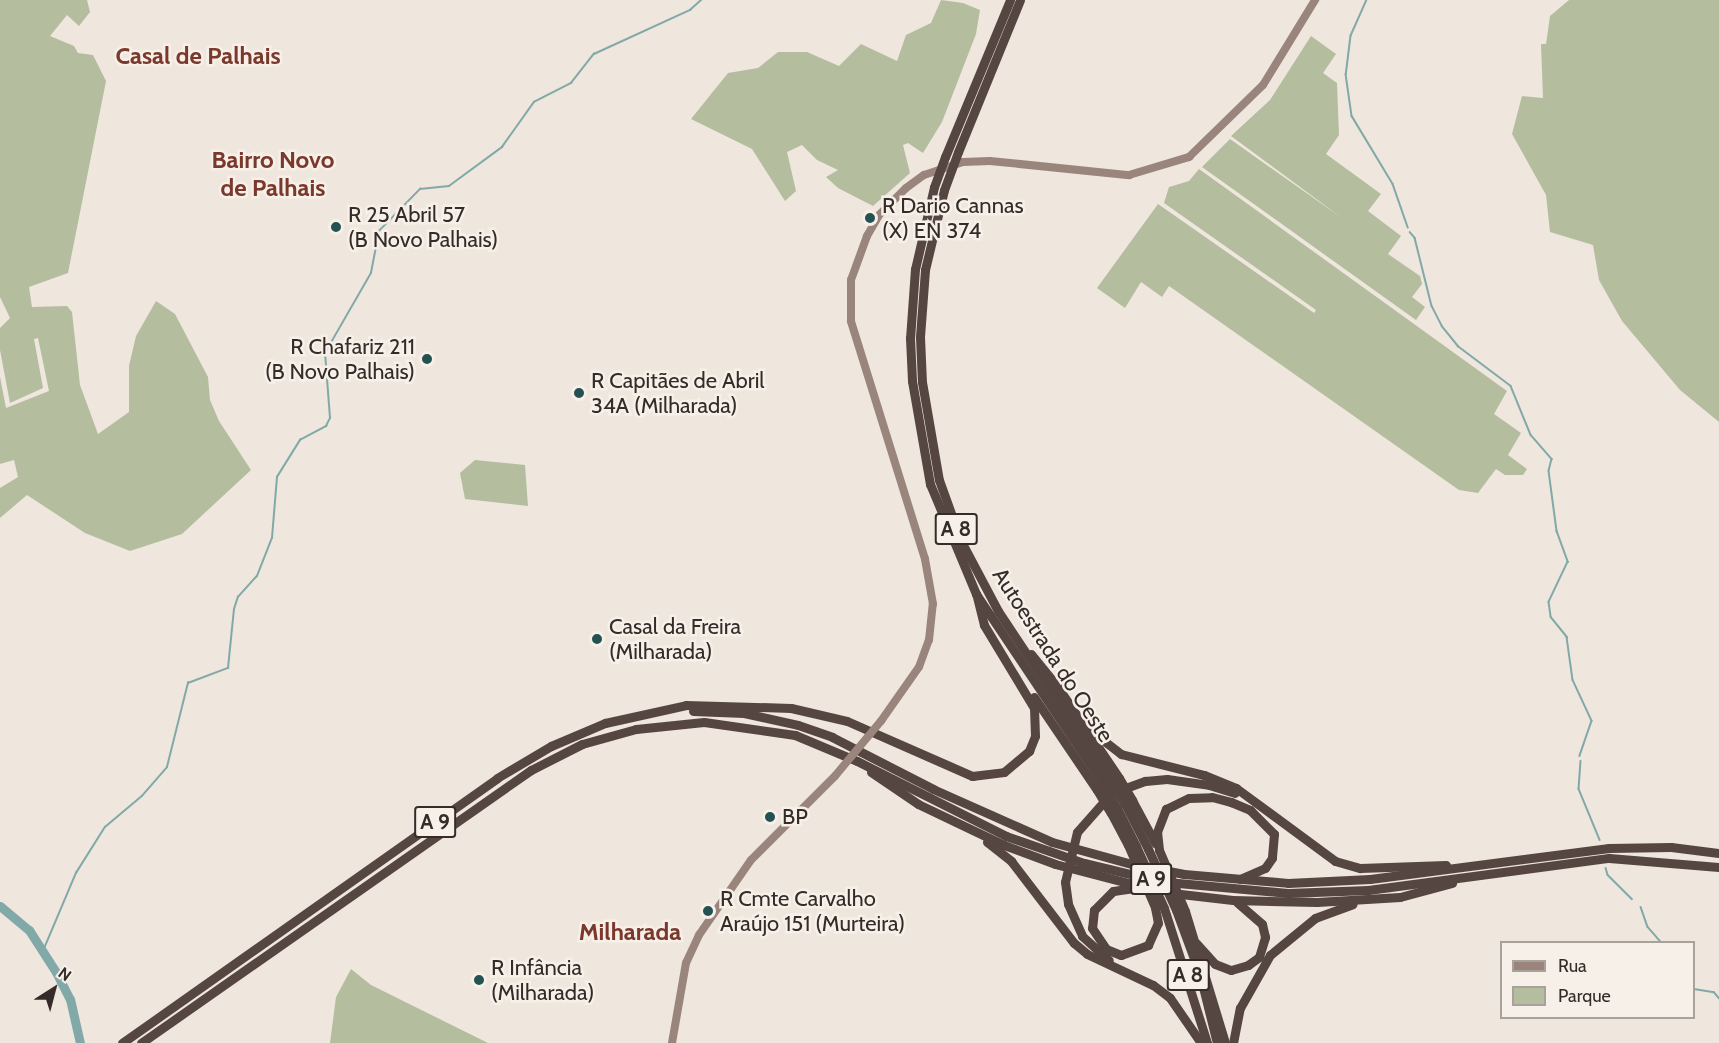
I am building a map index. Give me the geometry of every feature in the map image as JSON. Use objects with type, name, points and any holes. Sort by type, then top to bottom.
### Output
[{"type":"highway","name":"Autoestrada do Oeste","points":[[1010,0],[934,187],[915,269],[912,381],[930,484],[952,545],[976,594],[1108,784]]},
{"type":"highway","name":"Autoestrada do Oeste","points":[[1020,0],[958,152],[944,190],[931,238],[921,304],[922,381],[930,443],[961,541],[1014,637],[1148,849],[1180,911],[1200,975],[1217,1043]]},
{"type":"highway","points":[[744,708],[791,708],[847,721],[953,770],[989,777],[1018,763],[1035,736],[1034,708],[1024,687],[984,625],[976,594]]},
{"type":"highway","points":[[1014,637],[1042,666],[1085,726],[1108,784],[1121,806],[1159,850]]},
{"type":"highway","points":[[1024,687],[1108,784]]},
{"type":"highway","name":"A 9","points":[[122,1043],[497,778],[551,746],[605,723],[645,712],[686,705],[744,708],[832,737],[944,794],[1052,842],[1132,864],[1235,880],[1288,883],[1370,879],[1609,848],[1671,847],[1719,853]]},
{"type":"highway","name":"A 9","points":[[141,1043],[531,770],[609,735],[663,725],[704,722],[742,725],[795,735],[858,761],[1006,836],[1046,852],[1132,876],[1192,886],[1288,893],[1368,890],[1609,858],[1719,867]]},
{"type":"highway","points":[[1085,726],[1121,754],[1222,781],[1318,851],[1350,866],[1391,869],[1435,863],[1458,867]]},
{"type":"highway","points":[[858,761],[888,787],[964,828],[1011,861],[1087,954],[1131,975]]},
{"type":"highway","points":[[1201,1043],[1170,998],[1101,955],[1082,936],[1068,904],[1065,882],[1077,832],[1098,804],[1128,786],[1145,781],[1188,781],[1251,800]]},
{"type":"highway","points":[[1225,1043],[1196,943],[1180,911],[1159,850],[1157,832],[1166,809],[1189,798],[1212,797],[1231,802],[1265,821],[1274,834],[1275,847],[1265,868],[1235,880]]},
{"type":"highway","name":"Autoestrada do Oeste","points":[[1121,806],[1132,845],[1160,908],[1207,1043]]},
{"type":"highway","points":[[964,828],[1055,864],[1143,888],[1233,900],[1368,900],[1436,889],[1467,877]]},
{"type":"highway","points":[[1143,888],[1122,889],[1103,897],[1094,910],[1092,928],[1106,949],[1121,955],[1141,951],[1154,937],[1160,908]]},
{"type":"highway","points":[[1196,943],[1215,964],[1231,970],[1259,957],[1265,937],[1262,924],[1250,909],[1233,900]]},
{"type":"highway","points":[[1233,1043],[1240,1008],[1270,955],[1315,918],[1368,900]]},
{"type":"main road","points":[[672,1043],[686,963],[699,936],[751,860],[835,776],[881,721],[919,668],[929,640],[933,604],[926,559],[851,321],[851,280],[867,236],[879,215],[906,188],[924,176],[963,162],[990,161],[1109,176],[1148,172],[1184,159],[1203,146],[1263,85],[1315,0]]},
{"type":"green space","points":[[0,0],[87,0],[90,12],[79,26],[67,15],[50,36],[74,46],[78,53],[93,55],[106,81],[68,273],[29,287],[32,307],[67,306],[72,312],[80,385],[98,434],[129,412],[129,366],[136,336],[156,301],[175,314],[208,377],[210,400],[219,421],[251,470],[182,534],[130,551],[85,533],[27,495],[0,518],[0,488],[18,477],[14,460],[0,464],[0,377],[6,408],[49,391],[38,338],[34,339],[43,388],[10,403],[0,350],[0,328],[10,318],[0,297]]},
{"type":"green space","points":[[941,0],[963,3],[980,10],[976,34],[942,122],[923,153],[908,143],[903,145],[910,173],[873,206],[838,188],[826,177],[838,170],[817,160],[802,145],[787,152],[796,191],[785,201],[752,149],[691,119],[728,73],[758,68],[778,52],[807,52],[839,66],[861,44],[897,61],[906,35],[931,23]]},
{"type":"green space","points":[[1569,0],[1719,0],[1719,422],[1680,390],[1622,321],[1599,280],[1593,245],[1550,232],[1546,195],[1512,134],[1522,96],[1543,98],[1541,44],[1546,44],[1550,16]]},
{"type":"green space","points":[[1311,36],[1336,54],[1323,73],[1337,83],[1339,135],[1326,154],[1381,194],[1368,211],[1401,236],[1388,254],[1420,276],[1422,284],[1412,297],[1425,307],[1416,320],[1202,167],[1230,139],[1342,218],[1231,136],[1270,100]]},
{"type":"green space","points":[[1199,169],[1507,391],[1494,414],[1521,433],[1508,455],[1527,469],[1523,475],[1505,475],[1496,469],[1478,493],[1459,490],[1169,286],[1162,297],[1141,282],[1125,308],[1097,288],[1158,204],[1314,313],[1316,310],[1164,203],[1169,187],[1189,181]]},
{"type":"green space","points":[[475,460],[525,465],[528,506],[465,499],[460,473]]},
{"type":"green space","points":[[351,969],[371,985],[488,1043],[330,1043],[336,997]]},
{"type":"waterway","points":[[43,951],[76,873],[105,827],[142,796],[167,767],[188,683],[228,668],[234,609],[238,597],[257,576],[272,538],[277,477],[300,440],[326,426],[330,418],[325,353],[371,273],[379,231],[420,189],[449,186],[502,147],[534,102],[571,83],[594,54],[690,10],[701,0]]},
{"type":"waterway","points":[[1367,0],[1351,36],[1346,74],[1352,116],[1393,184],[1408,227]]},
{"type":"waterway","points":[[1410,232],[1415,238],[1432,306],[1442,326],[1458,346],[1511,386],[1531,435],[1552,459],[1549,471],[1557,531],[1568,562],[1549,602],[1551,617],[1567,637],[1573,680],[1592,721],[1580,756]]},
{"type":"waterway","points":[[1581,761],[1579,789],[1600,840]]},
{"type":"waterway","points":[[1606,868],[1608,875],[1632,899]]},
{"type":"waterway","points":[[0,906],[29,930],[56,972],[70,999],[80,1043]]},
{"type":"waterway","points":[[1641,907],[1648,927],[1660,941]]},
{"type":"waterway","points":[[1695,989],[1714,992],[1719,998]]},
{"type":"place","name":"R Dario Cannas (X) EN 374","points":[[870,218]]},
{"type":"place","name":"R 25 Abril 57 (B Novo Palhais)","points":[[336,227]]},
{"type":"place","name":"R Chafariz 211 (B Novo Palhais)","points":[[427,359]]},
{"type":"place","name":"R Capitães de Abril 34A (Milharada)","points":[[579,393]]},
{"type":"place","name":"Casal da Freira (Milharada)","points":[[597,639]]},
{"type":"place","name":"BP","points":[[770,817]]},
{"type":"place","name":"R Cmte Carvalho Araújo 151 (Murteira)","points":[[708,911]]},
{"type":"place","name":"R Infância (Milharada)","points":[[479,980]]},
{"type":"district","name":"Casal de Palhais","points":[[198,56]]},
{"type":"district","name":"Bairro Novo de Palhais","points":[[273,174]]},
{"type":"district","name":"Milharada","points":[[630,932]]}]
